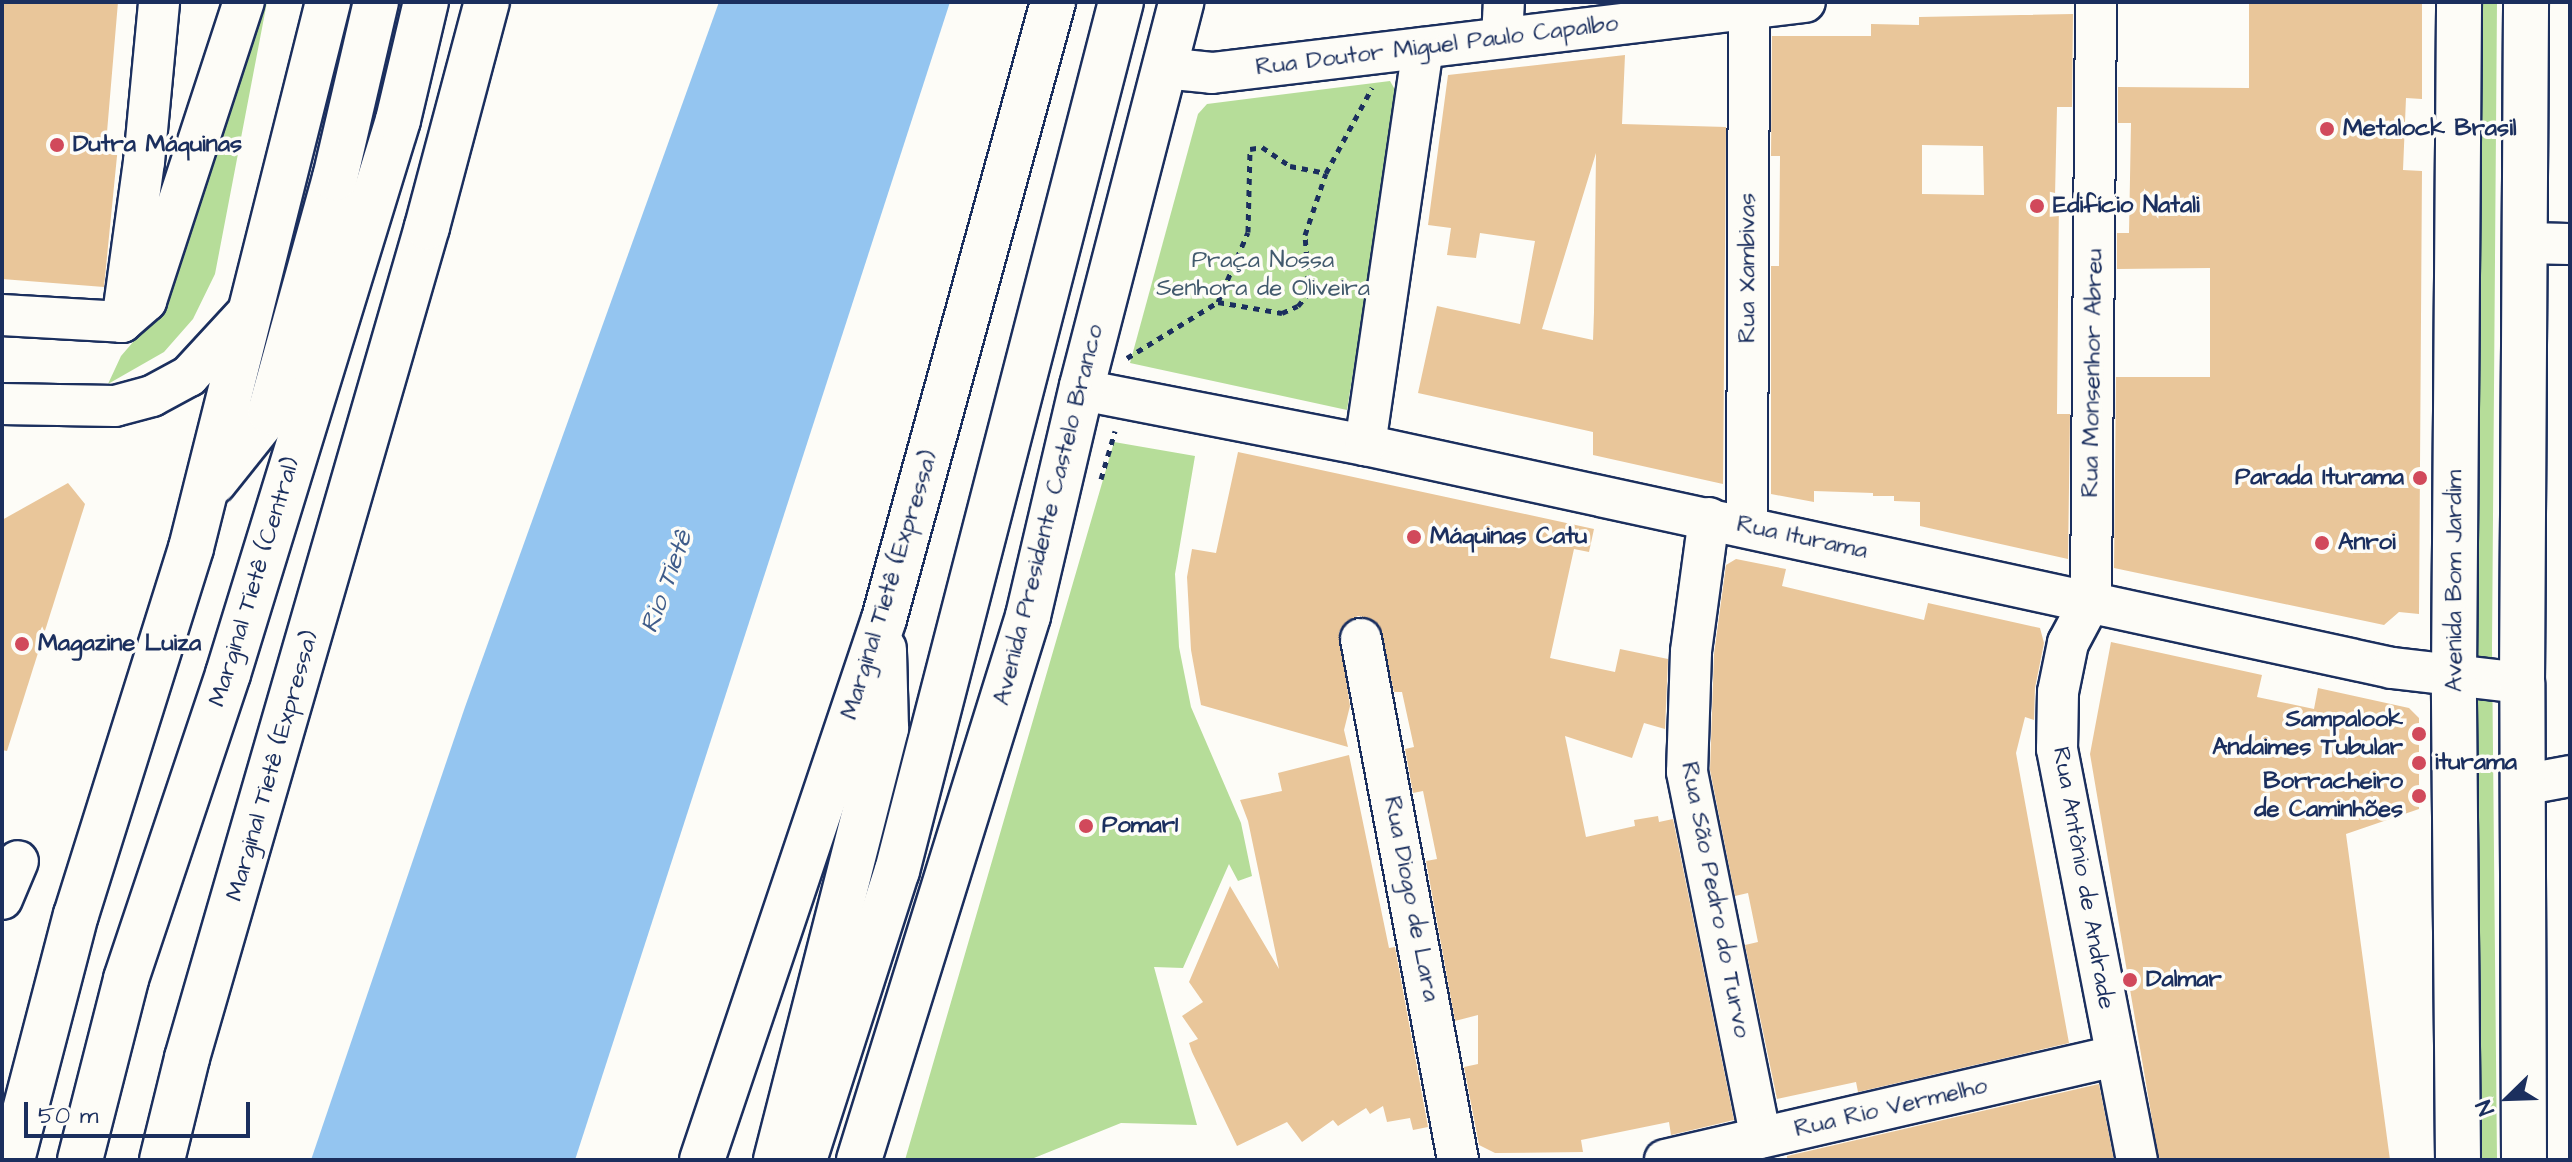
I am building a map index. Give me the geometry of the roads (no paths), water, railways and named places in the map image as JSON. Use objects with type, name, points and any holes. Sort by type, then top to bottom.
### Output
[{"type":"main road","points":[[308,2],[316,49]]},
{"type":"main road","points":[[12,1160],[76,915],[191,548],[328,2]]},
{"type":"main road","points":[[204,494],[270,412],[335,178],[376,2]]},
{"type":"main road","name":"Marginal Tietê (Central)","points":[[80,1160],[126,979],[228,674],[398,120],[426,2]]},
{"type":"main road","name":"Marginal Tietê (Expressa)","points":[[162,1160],[187,1058],[427,227],[487,2]]},
{"type":"main road","name":"Marginal Tietê (Expressa)","points":[[702,1160],[884,619],[1053,2]]},
{"type":"main road","points":[[804,1160],[897,871],[1121,2]]},
{"type":"main road","name":"Avenida Presidente Castelo Branco","points":[[859,1160],[1028,616],[1082,388],[1181,2]]},
{"type":"main road","name":"Avenida Bom Jardim","points":[[2458,1160],[2454,676],[2459,2]]},
{"type":"main road","points":[[2524,1160],[2522,683],[2526,2]]},
{"type":"main road","points":[[776,1160],[886,728],[884,619]]},
{"type":"street","points":[[122,322],[144,162],[159,2]]},
{"type":"street","points":[[2,315],[122,322],[146,301],[244,2]]},
{"type":"street","name":"Rua Doutor Miguel Paulo Capalbo","points":[[1164,68],[1212,73],[1407,50],[1503,20],[1749,9],[1805,2]]},
{"type":"street","name":"Rua Monsenhor Abreu","points":[[2091,600],[2096,2]]},
{"type":"street","name":"Rua Xambivas","points":[[1728,522],[1749,9]]},
{"type":"street","points":[[1365,445],[1407,50]]},
{"type":"street","points":[[2525,243],[2570,244]]},
{"type":"street","points":[[2,404],[115,406],[152,396],[189,376],[249,311]]},
{"type":"street","name":"Rua Iturama","points":[[1082,388],[1728,522],[2392,668],[2522,683]]},
{"type":"street","name":"Rua São Pedro do Turvo","points":[[1728,522],[1691,652],[1687,772],[1761,1138]]},
{"type":"street","name":"Rua Antônio de Andrade","points":[[2091,600],[2068,643],[2058,692],[2057,749],[2137,1160]]},
{"type":"street","name":"Rua Diogo de Lara","points":[[1361,639],[1458,1160]]},
{"type":"street","points":[[2522,785],[2570,776]]},
{"type":"street","points":[[2,899],[18,861]]},
{"type":"street","name":"Rua Rio Vermelho","points":[[1665,1160],[2116,1056]]},
{"type":"water","name":"Rio Tietê","points":[[719,2],[950,2],[575,1160],[311,1160],[465,707]]},
{"type":"place","name":"Metalock Brasil","points":[[2327,129]]},
{"type":"place","name":"Dutra Máquinas","points":[[57,145]]},
{"type":"place","name":"Edifício Natali","points":[[2037,206]]},
{"type":"place","name":"Parada Iturama","points":[[2420,478]]},
{"type":"place","name":"Máquinas Catu","points":[[1414,537]]},
{"type":"place","name":"Anroi","points":[[2322,543]]},
{"type":"place","name":"Magazine Luiza","points":[[22,644]]},
{"type":"place","name":"Sampalook Andaimes Tubular","points":[[2419,734]]},
{"type":"place","name":"iturama","points":[[2419,763]]},
{"type":"place","name":"Borracheiro de Caminhões","points":[[2419,796]]},
{"type":"place","name":"Pomar1","points":[[1086,826]]},
{"type":"place","name":"Dalmar","points":[[2130,980]]},
{"type":"park label","name":"Praça Nossa Senhora de Oliveira","points":[[1263,275]]}]
